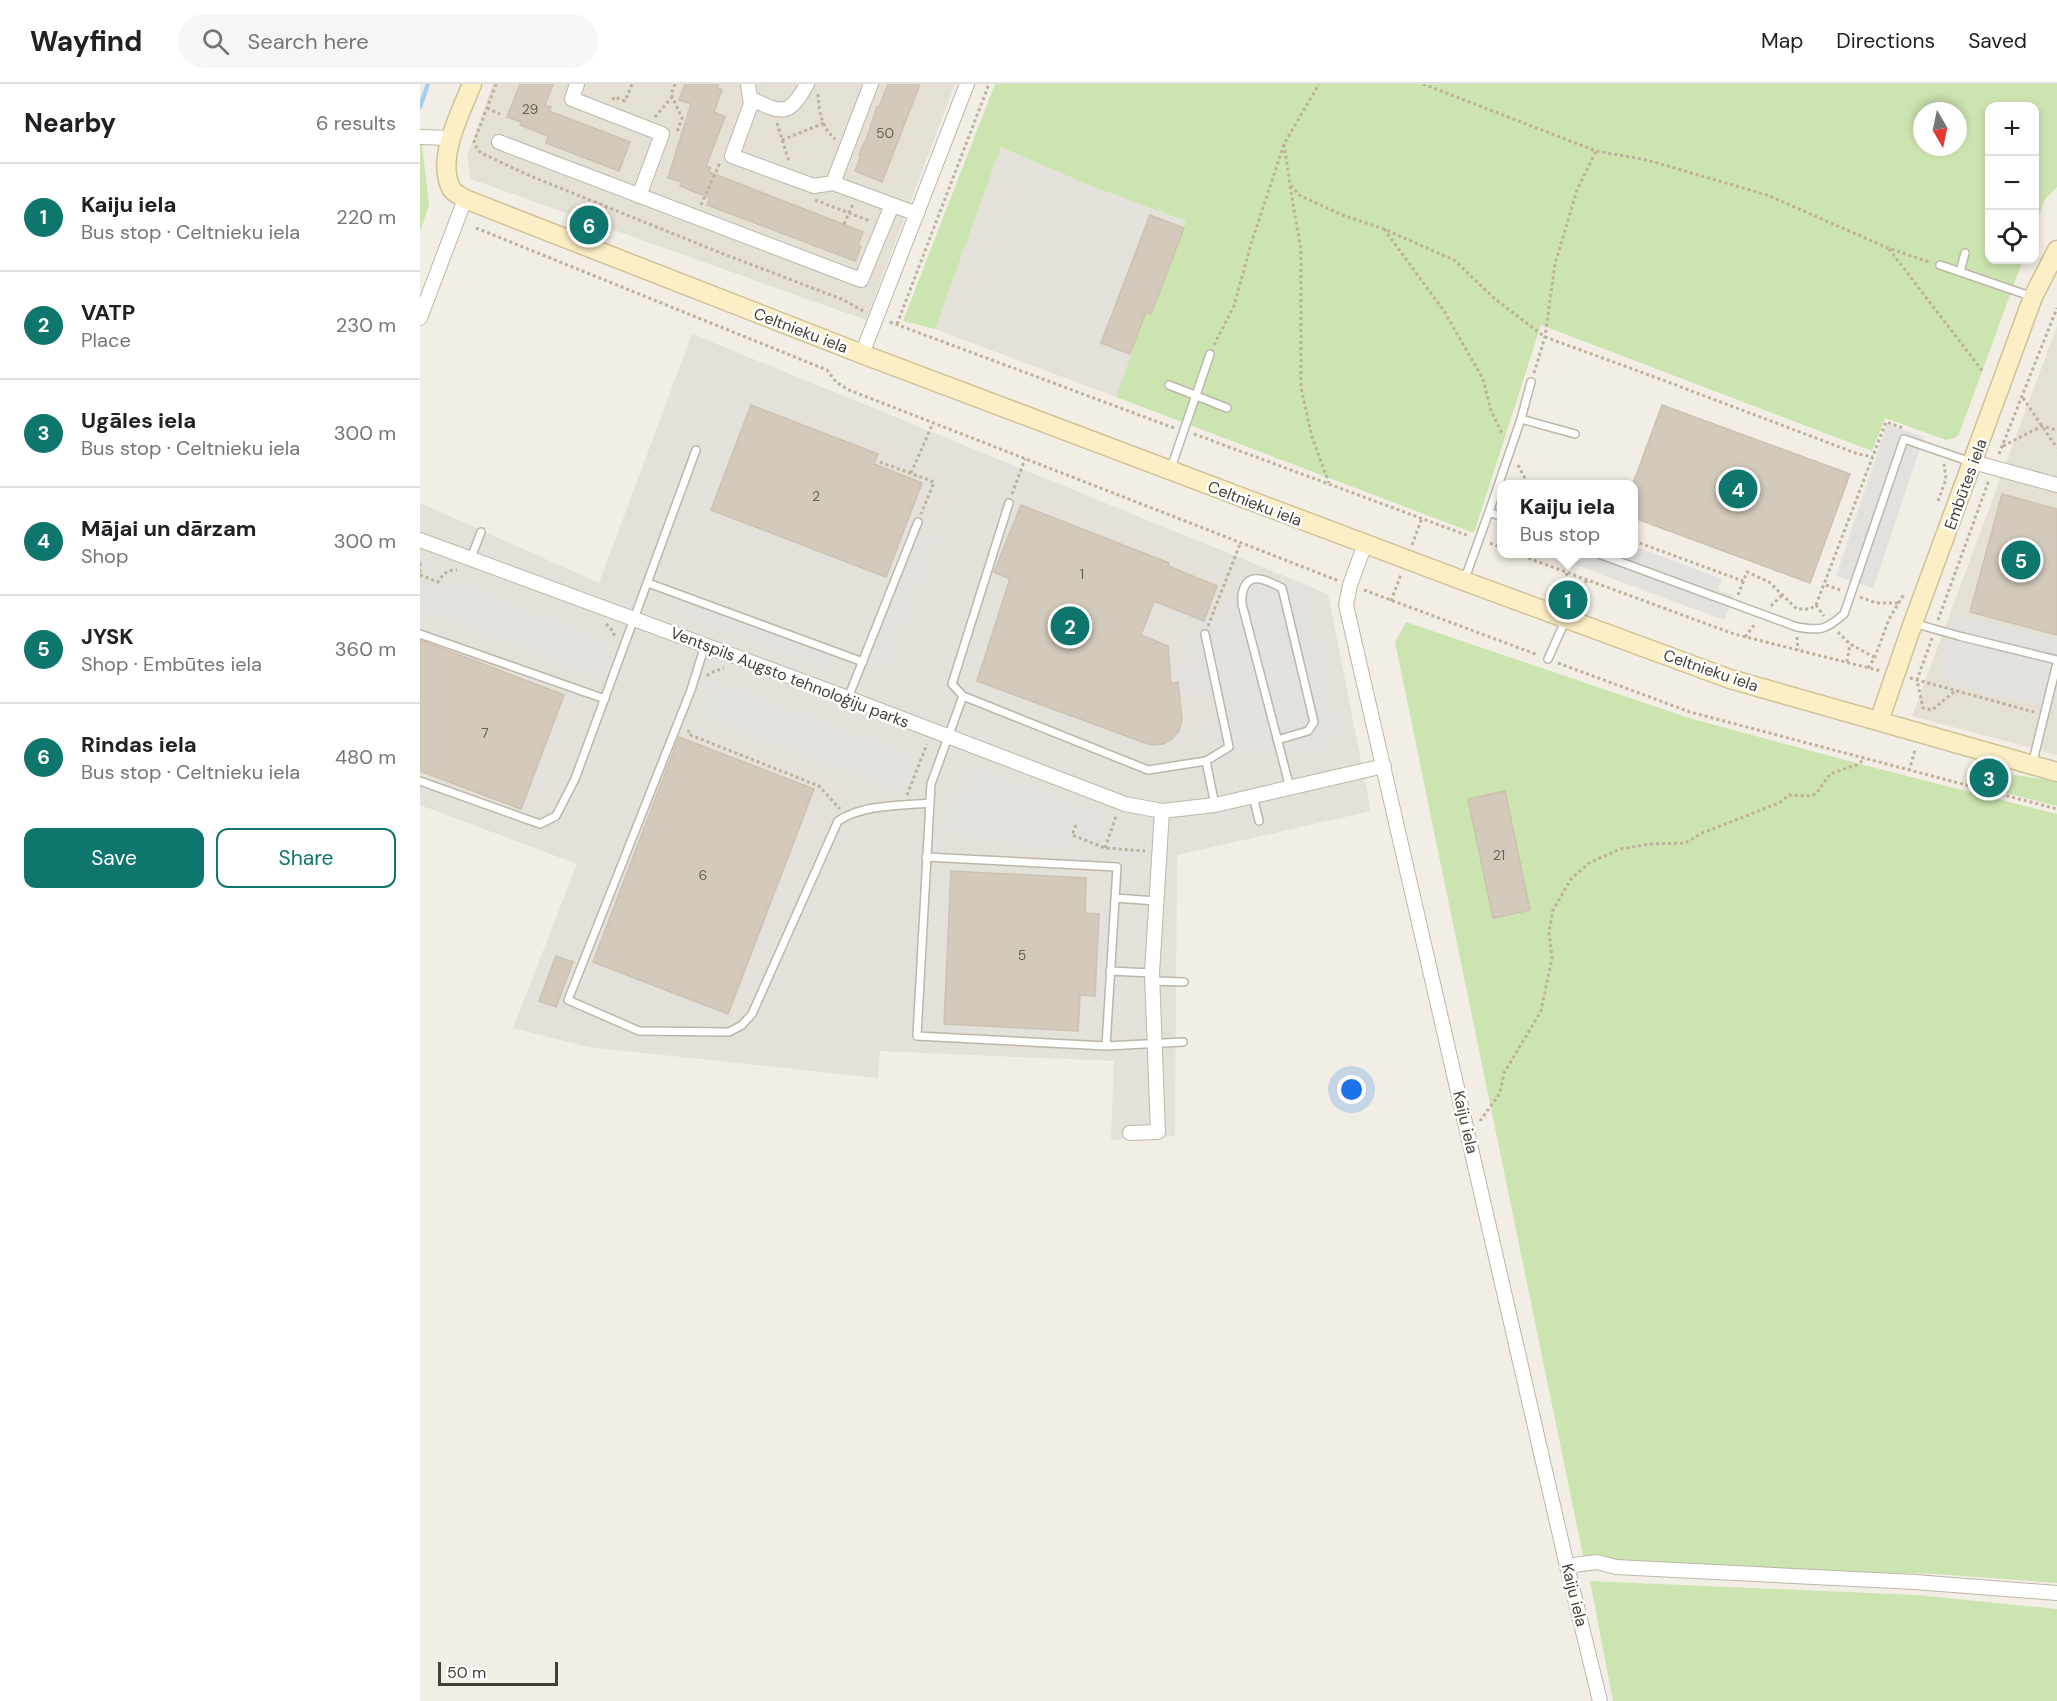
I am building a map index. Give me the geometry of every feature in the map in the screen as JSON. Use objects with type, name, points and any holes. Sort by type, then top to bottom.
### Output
[{"type":"street","points":[[420,318],[465,199],[452,190],[447,174],[447,152],[472,84]]},
{"type":"street","points":[[577,84],[572,99],[662,134],[639,196]]},
{"type":"street","points":[[748,84],[751,104],[732,156],[814,186],[833,183],[917,214]]},
{"type":"street","points":[[750,98],[773,110],[786,109],[796,104],[807,84]]},
{"type":"street","points":[[862,354],[967,84]]},
{"type":"street","points":[[833,183],[867,85]]},
{"type":"street","points":[[420,137],[451,138]]},
{"type":"street","points":[[500,142],[861,280],[892,205]]},
{"type":"street","name":"Celtnieku iela","points":[[465,199],[862,354],[1730,679],[2057,772]]},
{"type":"street","name":"Embūtes iela","points":[[1879,721],[1913,622],[2033,297],[2057,250]]},
{"type":"street","points":[[1973,462],[2057,485]]},
{"type":"street","name":"Ventspils Augsto tehnoloģiju parks","points":[[420,540],[468,564],[634,618],[1125,804],[1162,811],[1215,805],[1384,766]]},
{"type":"street","name":"Kaiju iela","points":[[1365,544],[1350,585],[1346,605],[1600,1701]]},
{"type":"street","points":[[1130,1133],[1158,1132],[1153,977],[1162,811]]},
{"type":"street","points":[[1567,1566],[1597,1563],[1616,1567],[1915,1582],[2057,1593]]},
{"type":"lane","points":[[1960,272],[1965,253]]},
{"type":"lane","points":[[1940,265],[2033,297]]},
{"type":"lane","points":[[1170,470],[1210,354]]},
{"type":"lane","points":[[1500,480],[1531,382]]},
{"type":"lane","points":[[1169,385],[1227,408]]},
{"type":"lane","points":[[1521,419],[1575,434]]},
{"type":"lane","points":[[1610,558],[1797,627],[1815,631],[1831,626],[1844,614],[1904,439],[1973,462]]},
{"type":"lane","points":[[420,781],[540,824],[556,816],[575,779],[696,450]]},
{"type":"lane","points":[[1464,581],[1497,488]]},
{"type":"lane","points":[[1009,503],[952,684],[963,696],[1148,770],[1206,760],[1229,747],[1205,634]]},
{"type":"lane","points":[[1489,512],[1497,515]]},
{"type":"lane","points":[[848,698],[918,522]]},
{"type":"lane","points":[[468,564],[481,532]]},
{"type":"lane","points":[[1277,740],[1308,731],[1314,722],[1282,588],[1259,579],[1251,580],[1241,592],[1277,740],[1290,788]]},
{"type":"lane","points":[[648,583],[863,662]]},
{"type":"lane","points":[[1548,659],[1566,619]]},
{"type":"lane","points":[[1913,622],[2057,661],[2032,765]]},
{"type":"lane","points":[[420,634],[604,699]]},
{"type":"lane","points":[[705,645],[691,690],[568,1000],[639,1031],[729,1032],[742,1025],[752,1014],[838,821],[868,809],[930,803]]},
{"type":"lane","points":[[963,696],[932,784],[917,1036],[1106,1046],[1183,1042]]},
{"type":"lane","points":[[1206,760],[1215,805]]},
{"type":"lane","points":[[1253,796],[1259,820]]},
{"type":"lane","points":[[926,857],[1117,867],[1106,1046]]},
{"type":"lane","points":[[1115,898],[1156,901]]},
{"type":"lane","points":[[1110,971],[1184,982]]},
{"type":"path","points":[[496,84],[474,142],[482,153],[528,176],[844,300],[855,308],[877,317],[1497,546]]},
{"type":"path","points":[[609,113],[614,97],[625,101],[632,84]]},
{"type":"path","points":[[817,84],[820,115],[828,133],[847,146]]},
{"type":"path","points":[[897,324],[989,84]]},
{"type":"path","points":[[1210,354],[1234,306],[1251,244],[1284,144],[1319,84]]},
{"type":"path","points":[[1423,84],[1596,151],[1647,160],[1767,195],[1888,248],[1940,265]]},
{"type":"path","points":[[646,128],[672,96]]},
{"type":"path","points":[[487,108],[500,114]]},
{"type":"path","points":[[773,110],[794,178]]},
{"type":"path","points":[[782,140],[824,123]]},
{"type":"path","points":[[1284,144],[1300,250],[1301,388],[1312,436],[1329,483]]},
{"type":"path","points":[[1531,382],[1545,337],[1555,264],[1577,190],[1596,151]]},
{"type":"path","points":[[696,218],[719,165]]},
{"type":"path","points":[[1290,184],[1299,195],[1342,215],[1383,229],[1454,260],[1495,299],[1545,337],[1858,454],[1873,457]]},
{"type":"path","points":[[476,228],[827,370],[836,382],[849,390],[1240,544],[1690,712],[2057,809]]},
{"type":"path","points":[[1383,229],[1444,311],[1483,379],[1491,411],[1526,480]]},
{"type":"path","points":[[1888,248],[1984,374]]},
{"type":"path","points":[[1955,691],[1932,711],[1923,708],[1917,680],[1993,468],[2057,308]]},
{"type":"path","points":[[2022,397],[2057,448]]},
{"type":"path","points":[[1735,604],[1747,572],[1769,582],[1797,609],[1810,609],[1816,605],[1886,422],[1906,429]]},
{"type":"path","points":[[911,473],[933,423]]},
{"type":"path","points":[[2002,447],[2042,426],[2057,430]]},
{"type":"path","points":[[1935,510],[1946,478],[1943,462],[1946,453]]},
{"type":"path","points":[[1009,503],[1025,459]]},
{"type":"path","points":[[880,462],[934,482],[918,522]]},
{"type":"path","points":[[1410,550],[1422,518]]},
{"type":"path","points":[[1638,542],[1743,581]]},
{"type":"path","points":[[1205,634],[1240,544]]},
{"type":"path","points":[[1529,558],[1734,634],[1895,674],[2044,715]]},
{"type":"path","points":[[420,563],[420,575],[438,582],[443,574],[468,564]]},
{"type":"path","points":[[1391,601],[1403,568]]},
{"type":"path","points":[[1567,572],[1559,596],[1578,603],[1587,579]]},
{"type":"path","points":[[1868,668],[1875,657],[1889,620],[1904,593]]},
{"type":"path","points":[[1816,605],[1831,626],[1850,644],[1875,657]]},
{"type":"path","points":[[606,624],[614,632],[614,648]]},
{"type":"path","points":[[1847,662],[1850,644]]},
{"type":"path","points":[[704,680],[710,673],[724,668]]},
{"type":"path","points":[[690,726],[688,734],[819,786],[847,816]]},
{"type":"path","points":[[907,805],[907,794],[927,744]]},
{"type":"path","points":[[1477,1125],[1500,1093],[1504,1073],[1541,1011],[1552,958],[1549,932],[1553,910],[1571,879],[1589,863],[1620,849],[1650,844],[1685,843],[1702,833],[1755,811],[1769,808],[1789,795],[1816,794],[1830,774],[1856,765],[1865,759]]},
{"type":"path","points":[[1973,787],[1978,769],[2000,775],[1995,793]]},
{"type":"path","points":[[1105,848],[1116,814]]},
{"type":"path","points":[[1076,825],[1072,835],[1105,848],[1145,851]]},
{"type":"shaded area","points":[[493,84],[955,84],[866,320],[471,179],[467,156]]},
{"type":"shaded area","points":[[1001,147],[1086,184],[1187,221],[1151,314],[1146,312],[1116,397],[935,329]]},
{"type":"shaded area","points":[[2057,326],[2057,755],[1912,716]]},
{"type":"shaded area","points":[[692,334],[1328,594],[1371,811],[1177,855],[1175,1136],[1111,1140],[1114,1061],[880,1051],[878,1078],[588,1047],[513,1028],[577,864],[420,805],[420,503],[599,583]]},
{"type":"shaded area","points":[[1887,424],[1924,437],[1873,588],[1836,576]]},
{"type":"shaded area","points":[[921,532],[934,537],[885,663],[872,658]]},
{"type":"shaded area","points":[[1638,548],[1722,579],[1718,590],[1734,596],[1724,620],[1557,558],[1638,558]]},
{"type":"shaded area","points":[[1252,571],[1259,571],[1302,587],[1334,722],[1331,737],[1321,746],[1297,752],[1293,739],[1231,754],[1202,739],[1211,724],[1214,701],[1212,694],[1196,697],[1182,641],[1198,636],[1195,624],[1225,617],[1223,606],[1235,603],[1233,590],[1235,583],[1239,577]]},
{"type":"shaded area","points":[[446,579],[611,644],[598,678],[420,608],[420,581],[442,589]]},
{"type":"shaded area","points":[[680,601],[836,660],[831,672],[675,613]]},
{"type":"shaded area","points":[[1954,614],[2057,639],[2057,692],[2053,709],[1952,685],[1941,664]]},
{"type":"shaded area","points":[[711,681],[918,759],[904,793],[698,715]]},
{"type":"shaded area","points":[[973,767],[1102,815],[1092,841],[1070,833],[1069,845],[956,839],[956,824],[943,822],[950,792],[963,793]]},
{"type":"green space","points":[[995,84],[2057,84],[2057,187],[2044,201],[2039,216],[2039,102],[1985,102],[1985,264],[2022,264],[1959,434],[1955,438],[1946,440],[1885,418],[1872,451],[1541,325],[1474,533],[1116,397],[1146,312],[1151,313],[1186,221],[1086,184],[1001,147],[935,329],[903,321]]},
{"type":"green space","points":[[420,127],[429,205],[420,232]]},
{"type":"green space","points":[[1406,622],[1689,718],[2057,814],[2057,1583],[1935,1574],[1585,1565],[1395,642]]},
{"type":"green space","points":[[2001,773],[2057,781],[2057,806],[1998,791]]},
{"type":"green space","points":[[1590,1581],[1917,1595],[2057,1609],[2057,1701],[1613,1701]]},
{"type":"building","points":[[520,84],[553,84],[545,105],[551,107],[549,111],[630,142],[619,171],[546,143],[548,136],[507,117]]},
{"type":"building","points":[[685,84],[719,84],[717,88],[722,90],[714,112],[725,117],[706,166],[711,168],[709,172],[863,232],[858,245],[861,247],[855,261],[707,205],[710,198],[680,186],[682,182],[668,178],[691,104],[679,100]]},
{"type":"building","points":[[888,84],[920,84],[882,182],[855,171],[877,107],[879,107]]},
{"type":"building","points":[[1150,215],[1184,228],[1151,314],[1146,312],[1130,354],[1101,343]]},
{"type":"building","points":[[751,405],[878,454],[874,464],[922,483],[886,577],[711,510]]},
{"type":"building","points":[[1662,405],[1850,474],[1810,583],[1638,519],[1638,480],[1634,480]]},
{"type":"building","points":[[2002,494],[2057,509],[2057,635],[1970,612]]},
{"type":"building","points":[[1021,505],[1169,563],[1168,566],[1217,586],[1204,621],[1154,601],[1141,635],[1168,646],[1171,684],[1178,682],[1182,719],[1179,731],[1172,739],[1163,744],[1145,743],[977,681],[1010,579],[994,572]]},
{"type":"building","points":[[420,640],[564,695],[521,809],[420,771]]},
{"type":"building","points":[[679,737],[814,789],[728,1014],[593,962]]},
{"type":"building","points":[[1505,791],[1530,910],[1493,918],[1468,799]]},
{"type":"building","points":[[951,871],[1086,878],[1085,913],[1099,914],[1095,996],[1080,995],[1078,1031],[944,1024]]},
{"type":"building","points":[[556,956],[573,962],[556,1007],[539,1001]]},
{"type":"waterway","points":[[420,107],[428,84]]},
{"type":"place","name":"Rindas iela","points":[[589,225]]},
{"type":"place","name":"Mājai un dārzam","points":[[1738,489]]},
{"type":"place","name":"JYSK","points":[[2021,560]]},
{"type":"place","name":"Kaiju iela","points":[[1568,600]]},
{"type":"place","name":"VATP","points":[[1070,626]]},
{"type":"place","name":"Ugāles iela","points":[[1989,778]]}]
